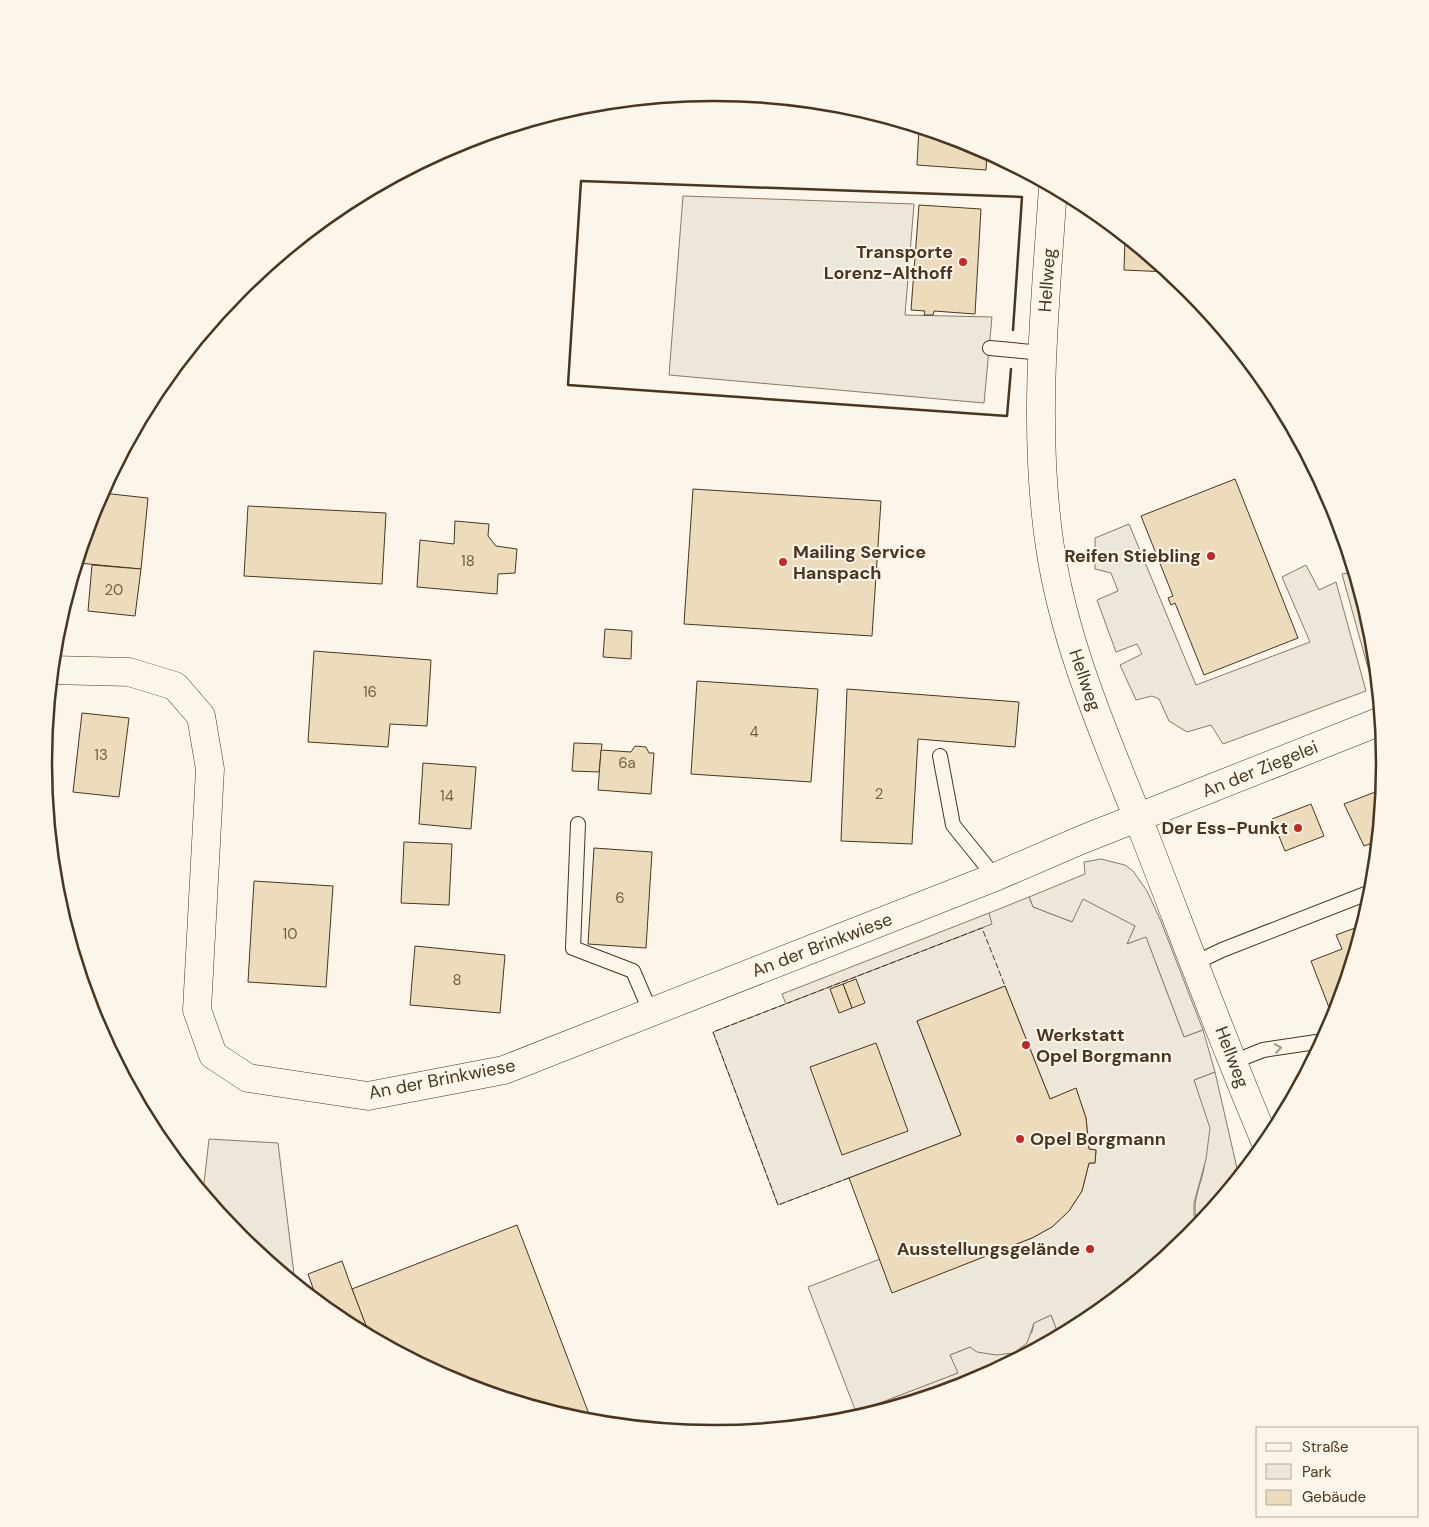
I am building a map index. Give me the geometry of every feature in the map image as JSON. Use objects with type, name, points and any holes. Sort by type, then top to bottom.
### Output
[{"type":"street","name":"Hellweg","points":[[1053,194],[1042,352],[1041,427],[1050,548],[1060,594],[1089,696],[1263,1135]]},
{"type":"street","name":"An der Brinkwiese","points":[[59,670],[130,672],[175,686],[201,716],[210,769],[197,1010],[214,1055],[248,1078],[368,1096],[504,1070],[995,877],[1138,818]]},
{"type":"street","name":"An der Ziegelei","points":[[1138,818],[1375,723]]},
{"type":"lane","points":[[990,348],[1042,352]]},
{"type":"lane","points":[[940,756],[953,825],[995,877]]},
{"type":"lane","points":[[578,824],[573,948],[633,971],[651,1013]]},
{"type":"lane","points":[[1195,963],[1222,950],[1363,896]]},
{"type":"lane","points":[[1233,1062],[1264,1050],[1314,1042]]},
{"type":"green space","points":[[1101,859],[1125,865],[1133,871],[1147,891],[1160,919],[1203,1030],[1184,1037],[1146,938],[1126,944],[1135,926],[1072,922],[1033,907],[1029,897],[1085,874],[1084,862]]},
{"type":"green space","points":[[989,913],[993,924],[786,1004],[782,994]]},
{"type":"green space","points":[[1215,1072],[1237,1170],[1196,1218],[1195,1208],[1204,1169],[1205,1143],[1194,1080]]},
{"type":"green space","points":[[1051,1315],[1057,1330],[1007,1357],[968,1375],[927,1390],[869,1407],[957,1373],[950,1355],[970,1347],[986,1353],[1014,1353],[1032,1332],[1034,1323]]},
{"type":"shaded area","points":[[683,196],[914,204],[905,315],[992,317],[984,403],[669,375]]},
{"type":"shaded area","points":[[1129,524],[1196,685],[1310,642],[1282,577],[1306,565],[1319,590],[1336,582],[1366,691],[1223,744],[1211,725],[1187,732],[1169,721],[1159,699],[1152,696],[1136,700],[1120,665],[1142,654],[1137,644],[1116,652],[1097,600],[1118,591],[1111,573],[1095,569],[1095,538]]},
{"type":"shaded area","points":[[1348,573],[1354,592],[1364,634],[1371,680],[1342,574]]},
{"type":"shaded area","points":[[1029,897],[1033,907],[1072,922],[1083,899],[1135,926],[1127,944],[1146,937],[1184,1037],[1203,1030],[1215,1072],[1194,1080],[1210,1128],[1206,1159],[1194,1203],[1195,1219],[1183,1232],[1118,1289],[1057,1330],[1051,1315],[1034,1323],[1027,1343],[1014,1353],[996,1355],[977,1352],[970,1347],[950,1355],[958,1373],[869,1407],[855,1410],[808,1287],[880,1259],[892,1292],[1032,1238],[1052,1227],[1069,1211],[1082,1191],[1089,1163],[1095,1163],[1096,1150],[1089,1149],[1086,1118],[1076,1089],[1050,1099],[1005,986],[917,1021],[961,1135],[778,1205],[713,1032],[992,924],[989,913]]},
{"type":"shaded area","points":[[209,1139],[278,1143],[294,1275],[246,1232],[204,1185]]},
{"type":"building","points":[[919,134],[987,161],[986,170],[917,165]]},
{"type":"building","points":[[919,205],[981,209],[975,314],[934,311],[933,315],[924,315],[925,311],[911,310]]},
{"type":"building","points":[[1125,244],[1157,272],[1124,270]]},
{"type":"building","name":"Reifen Stiebling","points":[[1235,479],[1298,638],[1204,675],[1175,603],[1171,605],[1168,598],[1173,596],[1141,516]]},
{"type":"building","name":"Mailing Service Hanspach","points":[[693,489],[881,501],[872,636],[684,624]]},
{"type":"building","points":[[110,494],[148,498],[141,569],[84,564]]},
{"type":"building","points":[[248,506],[386,513],[382,584],[244,576]]},
{"type":"building","points":[[455,521],[489,524],[488,536],[496,546],[517,549],[515,573],[498,574],[497,594],[417,587],[420,540],[454,544]]},
{"type":"building","points":[[92,565],[141,569],[135,616],[88,611]]},
{"type":"building","points":[[605,629],[632,631],[631,659],[603,657]]},
{"type":"building","points":[[314,651],[431,660],[427,726],[390,724],[388,747],[308,742]]},
{"type":"building","points":[[697,681],[818,689],[811,782],[691,774]]},
{"type":"building","points":[[847,689],[1019,702],[1015,747],[918,739],[912,844],[841,841]]},
{"type":"building","points":[[82,713],[129,718],[119,797],[73,792]]},
{"type":"building","points":[[574,743],[602,744],[599,772],[572,771]]},
{"type":"building","points":[[635,746],[646,747],[649,753],[654,753],[651,794],[598,790],[601,750],[631,752]]},
{"type":"building","points":[[423,763],[476,767],[471,829],[419,824]]},
{"type":"building","points":[[1375,792],[1372,843],[1364,846],[1344,804]]},
{"type":"building","name":"Der Ess-Punkt","points":[[1311,804],[1324,836],[1285,851],[1272,819]]},
{"type":"building","points":[[404,842],[452,844],[449,905],[401,903]]},
{"type":"building","points":[[594,848],[652,852],[646,948],[588,944]]},
{"type":"building","points":[[254,881],[333,886],[326,987],[248,982]]},
{"type":"building","points":[[1356,928],[1329,1008],[1311,961],[1342,949],[1336,935]]},
{"type":"building","points":[[415,946],[505,955],[500,1013],[410,1005]]},
{"type":"building","points":[[856,979],[865,1003],[852,1008],[843,984]]},
{"type":"building","points":[[843,984],[852,1008],[839,1013],[830,989]]},
{"type":"building","name":"Opel Borgmann","points":[[1005,986],[1050,1099],[1076,1088],[1086,1118],[1089,1149],[1096,1150],[1095,1163],[1089,1163],[1082,1191],[1069,1211],[1052,1227],[1032,1238],[892,1293],[849,1178],[961,1135],[917,1021]]},
{"type":"building","points":[[876,1043],[908,1131],[842,1155],[810,1067]]},
{"type":"building","points":[[517,1225],[589,1414],[543,1403],[461,1375],[383,1337],[366,1326],[352,1289]]},
{"type":"building","points":[[342,1261],[366,1326],[314,1291],[308,1274]]},
{"type":"fence","points":[[849,1178],[778,1205],[713,1032],[982,928],[1005,986]]},
{"type":"wall","points":[[1011,369],[1007,416],[568,385],[581,181],[1022,197],[1013,330]]},
{"type":"place","name":"Transporte Lorenz-Althoff","points":[[963,262]]},
{"type":"place","name":"Reifen Stiebling","points":[[1211,556]]},
{"type":"place","name":"Mailing Service Hanspach","points":[[783,562]]},
{"type":"place","name":"Der Ess-Punkt","points":[[1298,828]]},
{"type":"place","name":"Werkstatt Opel Borgmann","points":[[1026,1045]]},
{"type":"place","name":"Opel Borgmann","points":[[1020,1139]]},
{"type":"place","name":"Ausstellungsgelände","points":[[1090,1249]]}]
